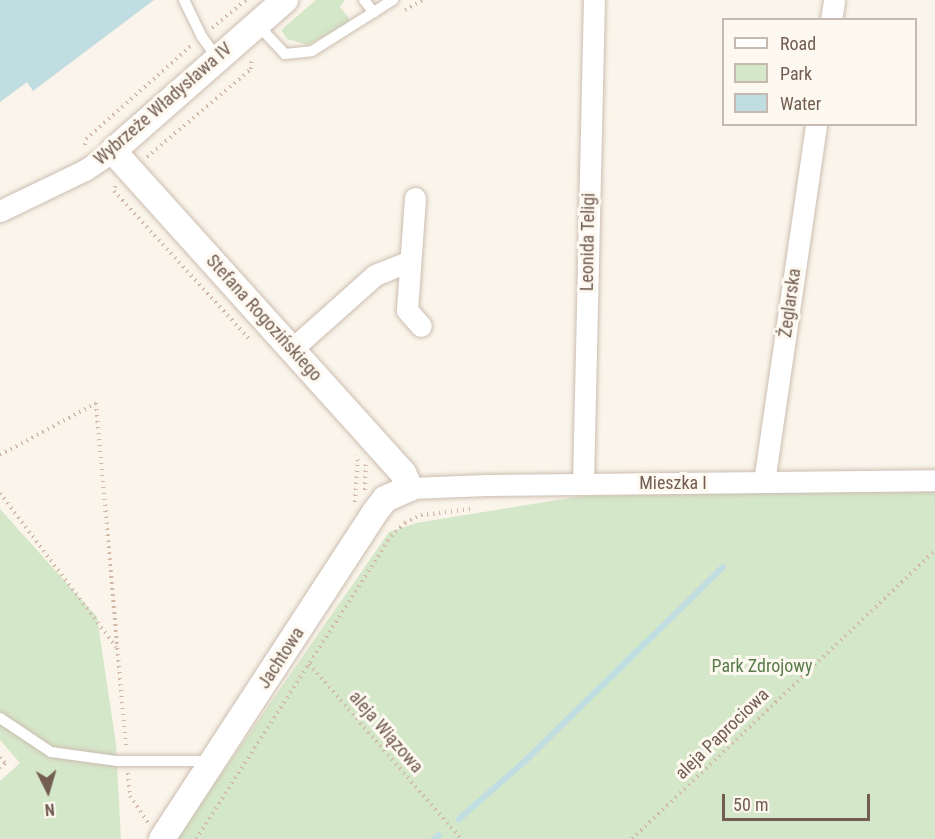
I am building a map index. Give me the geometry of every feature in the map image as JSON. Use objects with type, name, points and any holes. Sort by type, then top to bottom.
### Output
[{"type":"street","name":"Wybrzeże Władysława IV","points":[[0,211],[85,170],[113,151],[217,57],[285,0]]},
{"type":"street","name":"Leonida Teligi","points":[[582,483],[594,0]]},
{"type":"street","points":[[831,18],[834,0]]},
{"type":"street","name":"Żeglarska","points":[[764,483],[816,126]]},
{"type":"street","name":"Stefana Rogozińskiego","points":[[113,151],[403,473],[410,488]]},
{"type":"street","points":[[415,198],[407,310],[421,326]]},
{"type":"street","points":[[292,349],[375,275],[409,261]]},
{"type":"street","name":"Mieszka I","points":[[410,488],[582,483],[935,480]]},
{"type":"street","name":"Jachtowa","points":[[162,839],[363,531],[386,499],[410,488]]},
{"type":"lane","points":[[184,0],[202,37],[217,57]]},
{"type":"lane","points":[[364,0],[374,13]]},
{"type":"lane","points":[[256,24],[285,54],[312,51],[393,0]]},
{"type":"lane","points":[[0,718],[51,753],[117,761],[215,761]]},
{"type":"path","points":[[223,19],[246,0]]},
{"type":"path","points":[[86,139],[202,37]]},
{"type":"path","points":[[144,160],[251,69],[252,52]]},
{"type":"path","points":[[116,186],[114,191],[250,340]]},
{"type":"path","points":[[0,455],[96,403],[117,648],[0,493]]},
{"type":"path","points":[[355,454],[358,461],[355,504]]},
{"type":"path","points":[[196,839],[384,547],[398,529],[413,518],[472,509]]},
{"type":"path","points":[[363,531],[384,547]]},
{"type":"path","name":"aleja Paprociowa","points":[[632,839],[935,550]]},
{"type":"path","name":"aleja Wiązowa","points":[[288,646],[309,664],[461,839]]},
{"type":"path","points":[[0,757],[5,763],[0,768]]},
{"type":"green space","points":[[316,0],[345,0],[340,7],[349,18],[349,22],[308,45],[287,39],[281,30]]},
{"type":"green space","name":"Park Zdrojowy","points":[[935,490],[935,839],[176,839],[389,532],[416,523],[582,496]]},
{"type":"green space","points":[[0,509],[97,617],[116,744],[121,839],[0,839],[0,781],[20,763],[0,740]]},
{"type":"water","points":[[0,0],[154,0],[33,91],[27,82],[0,102]]},
{"type":"waterway","points":[[459,819],[525,761],[723,567]]},
{"type":"waterway","points":[[434,839],[439,835]]}]
